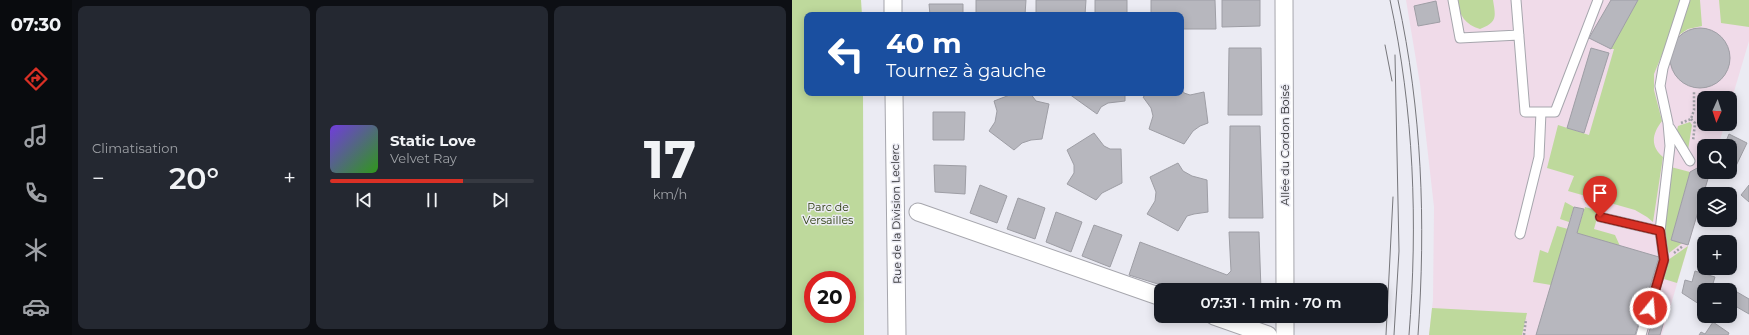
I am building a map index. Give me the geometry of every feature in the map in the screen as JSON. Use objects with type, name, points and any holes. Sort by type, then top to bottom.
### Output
[{"type":"street","points":[[893,0],[893,12]]},
{"type":"street","name":"Allée du Cordon Boisé","points":[[1284,0],[1285,283]]},
{"type":"street","name":"Rue de la Division Leclerc","points":[[894,96],[898,335]]},
{"type":"street","points":[[918,212],[1154,295]]},
{"type":"street","points":[[1234,323],[1268,335]]},
{"type":"street","points":[[1285,323],[1285,335]]},
{"type":"lane","points":[[1453,0],[1460,38],[1519,35]]},
{"type":"lane","points":[[1516,0],[1525,112],[1554,112],[1598,0]]},
{"type":"lane","points":[[1641,335],[1664,260],[1660,231],[1670,146],[1669,127],[1660,86],[1662,68],[1685,0]]},
{"type":"lane","points":[[1520,234],[1539,157],[1541,112]]},
{"type":"lane","points":[[1669,127],[1690,161]]},
{"type":"lane","points":[[1600,217],[1660,231]]},
{"type":"path","points":[[1669,127],[1691,119],[1694,110],[1694,91]]},
{"type":"path","points":[[1524,335],[1526,319]]},
{"type":"shaded area","points":[[1406,0],[1749,0],[1749,41],[1734,91],[1697,91],[1697,131],[1723,131],[1720,139],[1697,139],[1697,179],[1708,179],[1706,187],[1697,187],[1697,216],[1662,335],[1429,335],[1433,300],[1434,207],[1420,84]]},
{"type":"green space","name":"Parc de Versailles","points":[[792,0],[861,0],[862,12],[804,12],[804,96],[863,96],[864,335],[792,335]]},
{"type":"green space","points":[[1458,0],[1493,0],[1495,11],[1494,19],[1490,24],[1480,29],[1471,25],[1461,15]]},
{"type":"green space","points":[[1638,0],[1680,0],[1666,45],[1654,74],[1654,90],[1662,121],[1654,135],[1654,144],[1656,149],[1663,157],[1653,222],[1635,210],[1568,191],[1574,176],[1547,168],[1558,125],[1589,135],[1614,49],[1611,49]]},
{"type":"green space","points":[[1690,0],[1700,0],[1702,26],[1688,29],[1676,37]]},
{"type":"green space","points":[[1719,0],[1749,0],[1749,27],[1721,23]]},
{"type":"green space","points":[[1690,122],[1692,125],[1688,150],[1677,130],[1678,126]]},
{"type":"green space","points":[[1671,167],[1690,172],[1671,240],[1682,243],[1669,253],[1664,234]]},
{"type":"green space","points":[[1565,202],[1574,207],[1569,222],[1560,219]]},
{"type":"green space","points":[[1585,207],[1599,211],[1594,229],[1615,235],[1620,246],[1577,233]]},
{"type":"green space","points":[[1557,226],[1568,229],[1551,285],[1533,282],[1540,250],[1548,253]]},
{"type":"green space","points":[[1688,246],[1677,283],[1664,279],[1668,260]]},
{"type":"green space","points":[[1432,308],[1527,313],[1522,335],[1429,335]]},
{"type":"building","points":[[976,0],[1026,0],[1025,12],[976,12]]},
{"type":"building","points":[[1036,0],[1086,0],[1085,12],[1036,12]]},
{"type":"building","points":[[1095,0],[1127,0],[1127,12],[1095,12]]},
{"type":"building","points":[[1151,0],[1215,0],[1216,29],[1184,29],[1184,12],[1151,12]]},
{"type":"building","points":[[1222,0],[1260,0],[1260,26],[1222,27]]},
{"type":"building","points":[[1611,0],[1638,0],[1611,49],[1589,38]]},
{"type":"building","points":[[1436,1],[1440,22],[1418,26],[1414,6]]},
{"type":"building","points":[[929,4],[963,4],[963,12],[930,12]]},
{"type":"building","points":[[1700,28],[1717,33],[1725,41],[1730,58],[1725,75],[1717,83],[1700,88],[1683,83],[1675,75],[1670,58],[1675,41],[1683,33]]},
{"type":"building","points":[[1229,48],[1261,48],[1262,115],[1228,115]]},
{"type":"building","points":[[1591,48],[1609,53],[1584,133],[1567,128]]},
{"type":"building","points":[[1204,92],[1208,123],[1193,131],[1184,144],[1149,129],[1153,116],[1151,108],[1143,97],[1184,96],[1184,93],[1190,95]]},
{"type":"building","points":[[1007,96],[1032,96],[1036,101],[1049,104],[1042,139],[1022,143],[1014,150],[989,131],[995,122],[997,111],[994,101]]},
{"type":"building","points":[[1072,96],[1125,96],[1125,101],[1108,103],[1101,107],[1097,114]]},
{"type":"building","points":[[933,112],[965,112],[964,140],[933,140]]},
{"type":"building","points":[[1230,126],[1260,126],[1263,218],[1229,218]]},
{"type":"building","points":[[1094,133],[1104,146],[1110,149],[1121,149],[1122,183],[1102,193],[1096,200],[1067,184],[1074,173],[1074,165],[1067,150]]},
{"type":"building","points":[[1729,134],[1747,143],[1737,164],[1737,139],[1727,139]]},
{"type":"building","points":[[1178,163],[1183,171],[1192,176],[1207,180],[1208,212],[1187,216],[1178,231],[1147,214],[1155,201],[1156,192],[1150,177]]},
{"type":"building","points":[[934,165],[966,166],[965,194],[935,192]]},
{"type":"building","points":[[1697,168],[1697,179],[1708,179],[1705,187],[1697,187],[1697,215],[1688,245],[1671,240],[1690,172]]},
{"type":"building","points":[[980,185],[1007,196],[997,223],[970,213]]},
{"type":"building","points":[[1749,185],[1749,202],[1741,195]]},
{"type":"building","points":[[1018,198],[1045,208],[1035,239],[1007,229]]},
{"type":"building","points":[[1574,207],[1584,209],[1577,233],[1659,257],[1635,335],[1536,335]]},
{"type":"building","points":[[1056,212],[1082,222],[1071,252],[1046,242]]},
{"type":"building","points":[[1094,225],[1122,235],[1110,267],[1082,256]]},
{"type":"building","points":[[1229,232],[1259,232],[1261,283],[1155,283],[1129,275],[1140,242],[1227,275],[1231,271]]},
{"type":"building","points":[[1695,271],[1697,272],[1697,275],[1708,275],[1715,277],[1713,283],[1697,283],[1697,303],[1682,293],[1685,280],[1692,282]]},
{"type":"building","points":[[1737,292],[1749,299],[1749,314],[1737,307]]},
{"type":"building","points":[[1655,313],[1666,314],[1660,335],[1648,335]]},
{"type":"building","points":[[1712,323],[1729,333],[1728,335],[1699,335],[1701,332],[1705,334]]},
{"type":"tram line","points":[[1390,0],[1404,83],[1412,167],[1413,251],[1409,335]]},
{"type":"tram line","points":[[1398,0],[1412,83],[1420,167],[1422,251],[1418,335]]},
{"type":"tram line","points":[[1385,45],[1392,81]]},
{"type":"tram line","points":[[1394,335],[1399,251],[1395,55]]},
{"type":"tram line","points":[[1386,335],[1393,197]]},
{"type":"route","points":[[1600,217],[1660,231],[1664,260],[1650,308]]}]
